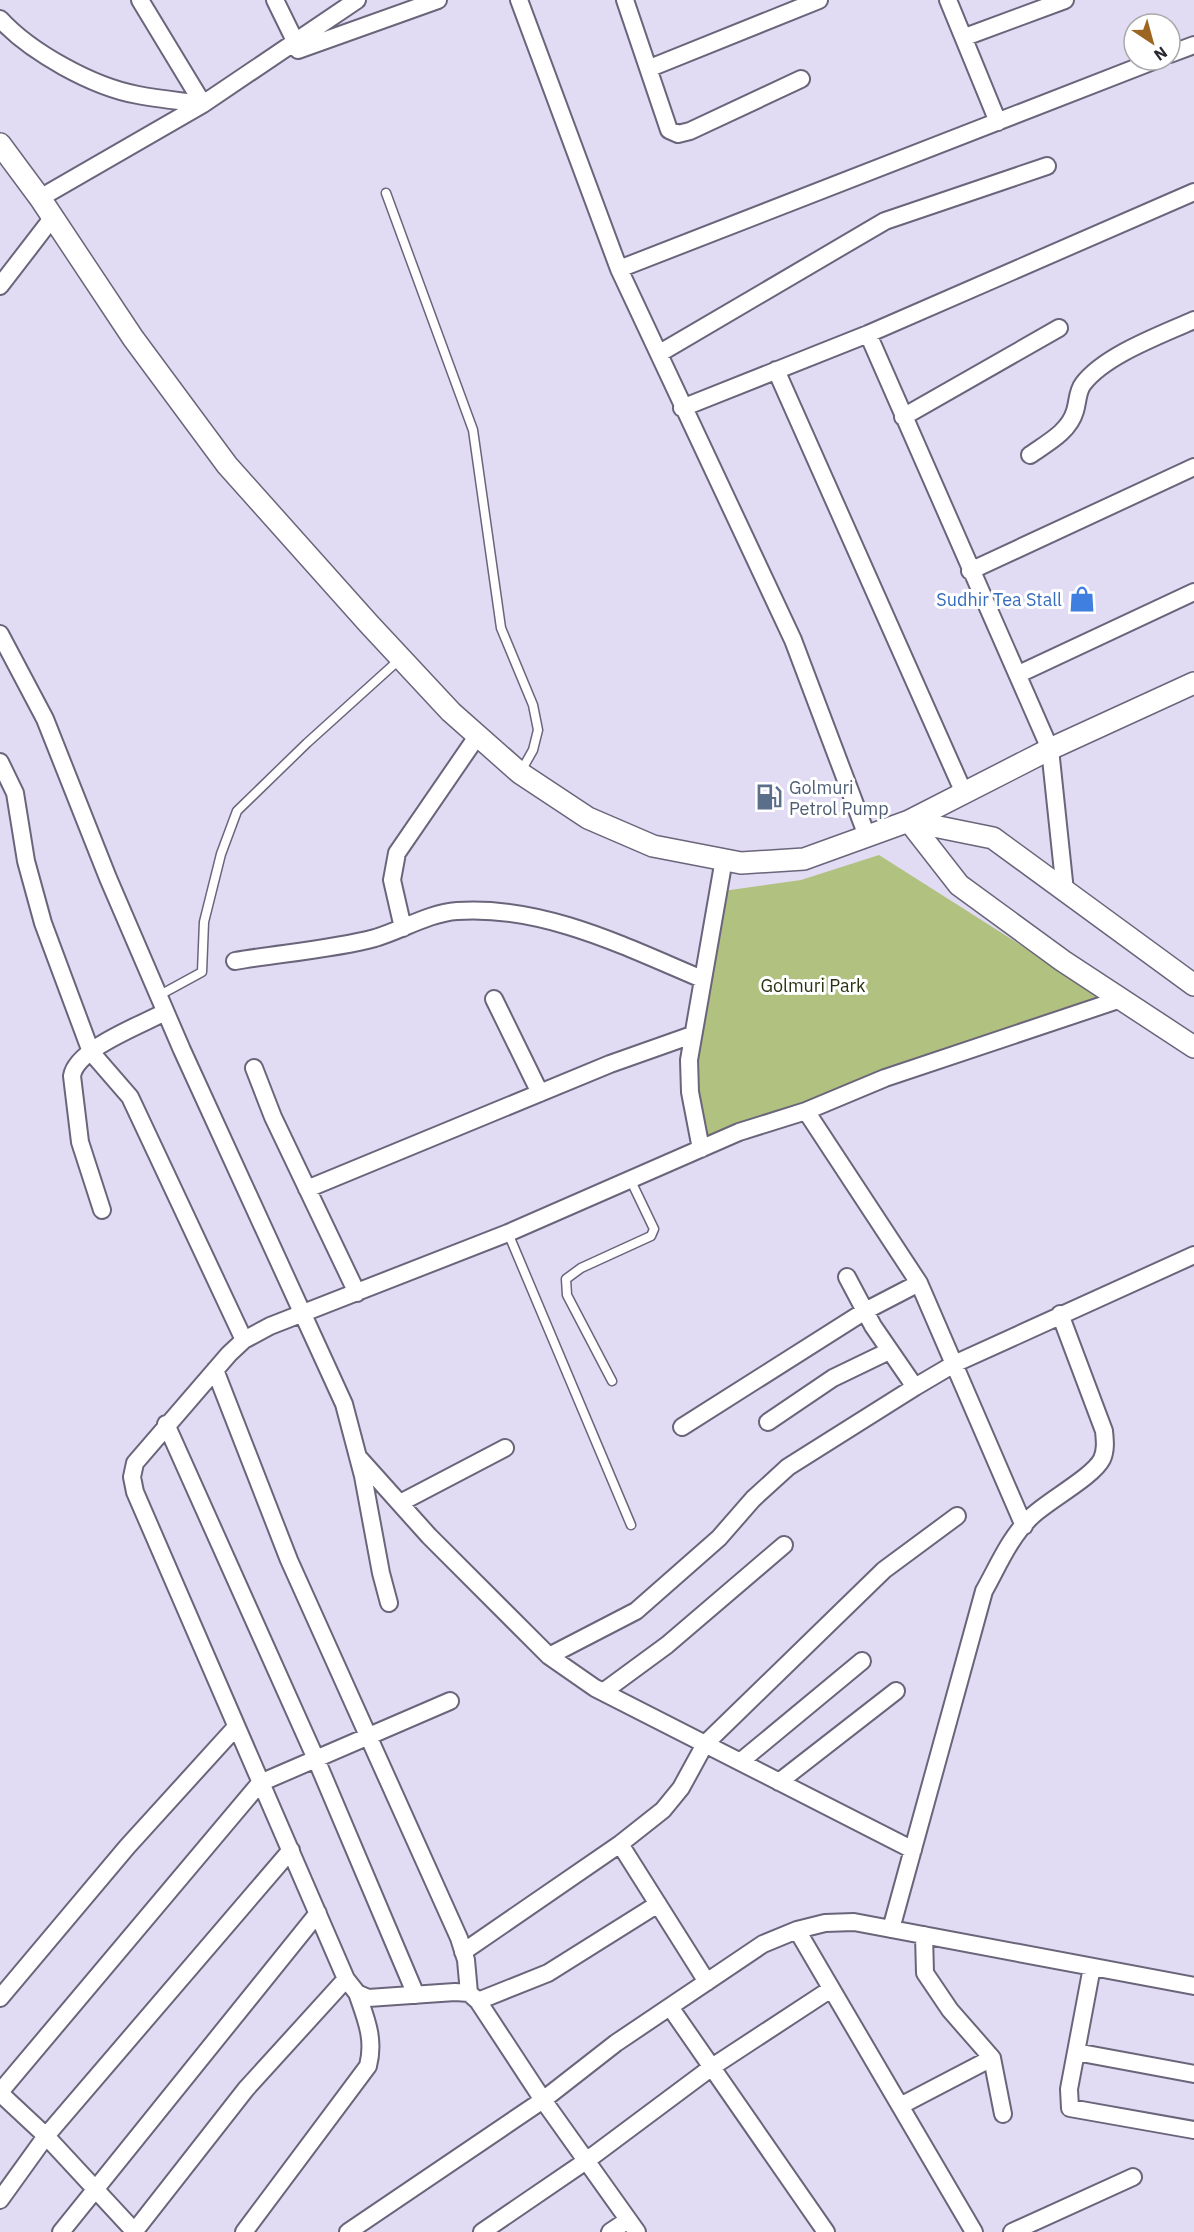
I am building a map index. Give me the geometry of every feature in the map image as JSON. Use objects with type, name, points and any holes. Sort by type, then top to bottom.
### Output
[{"type":"street","points":[[140,0],[203,104]]},
{"type":"street","points":[[275,0],[298,46]]},
{"type":"street","points":[[298,46],[342,7],[357,0]]},
{"type":"street","points":[[40,198],[203,104],[274,58],[298,46],[438,0]]},
{"type":"street","points":[[519,0],[619,269],[660,353],[682,408],[794,640],[867,836]]},
{"type":"street","points":[[625,0],[650,68],[669,130],[678,134],[690,131],[801,79]]},
{"type":"street","points":[[650,68],[819,0]]},
{"type":"street","points":[[948,0],[998,122]]},
{"type":"street","points":[[964,37],[1065,0]]},
{"type":"street","points":[[0,19],[15,35],[52,58],[100,83],[136,95],[203,104]]},
{"type":"street","points":[[619,269],[1125,72]]},
{"type":"street","points":[[0,144],[53,216],[133,338],[227,465],[400,658],[478,735],[520,773],[588,818],[642,841],[741,863],[804,859],[909,821],[1050,748],[1194,683]]},
{"type":"street","points":[[660,353],[885,221],[1047,166]]},
{"type":"street","points":[[682,408],[868,334],[1194,192]]},
{"type":"street","points":[[0,286],[53,216]]},
{"type":"street","points":[[1030,455],[1064,431],[1076,410],[1081,386],[1093,374],[1148,341],[1194,320]]},
{"type":"street","points":[[903,417],[1059,328]]},
{"type":"street","points":[[868,334],[970,571],[1019,674],[1050,748],[1065,891]]},
{"type":"street","points":[[776,370],[964,793]]},
{"type":"street","points":[[970,571],[1194,467]]},
{"type":"street","points":[[1019,674],[1194,592]]},
{"type":"street","points":[[0,634],[45,719],[158,996],[344,1404],[358,1456],[389,1603]]},
{"type":"street","points":[[403,928],[392,880],[397,853],[478,735]]},
{"type":"street","points":[[0,762],[15,793],[26,861],[43,923],[91,1052],[130,1096],[244,1340]]},
{"type":"street","points":[[909,821],[993,838],[1194,985]]},
{"type":"street","points":[[909,821],[959,885],[1063,961],[1194,1047]]},
{"type":"street","points":[[701,1149],[690,1092],[692,1035],[724,859]]},
{"type":"street","points":[[235,961],[362,940],[443,913],[508,914],[592,934],[702,979]]},
{"type":"street","points":[[494,999],[540,1094]]},
{"type":"street","points":[[244,2232],[368,2066],[372,2051],[371,2032],[357,1993],[346,1980],[135,1492],[132,1477],[135,1463],[166,1424],[244,1340],[270,1326],[508,1233],[739,1132],[806,1111],[885,1078],[1121,999]]},
{"type":"street","points":[[102,1210],[80,1142],[72,1076],[74,1066],[91,1052],[165,1012]]},
{"type":"street","points":[[307,1189],[692,1035]]},
{"type":"street","points":[[254,1068],[273,1117],[357,1293]]},
{"type":"street","points":[[806,1111],[919,1283],[1024,1526]]},
{"type":"street","points":[[549,1656],[636,1611],[719,1538],[753,1499],[788,1467],[915,1387],[954,1364],[1194,1255]]},
{"type":"street","points":[[847,1278],[889,1351],[915,1387]]},
{"type":"street","points":[[682,1427],[865,1311],[919,1283]]},
{"type":"street","points":[[891,1929],[984,1591],[1010,1545],[1030,1518],[1102,1460],[1105,1448],[1104,1431],[1060,1314]]},
{"type":"street","points":[[768,1422],[833,1378],[889,1351]]},
{"type":"street","points":[[215,1370],[289,1560],[370,1736],[464,1952],[474,1997],[632,2226],[610,2232]]},
{"type":"street","points":[[166,1424],[316,1759],[416,1995]]},
{"type":"street","points":[[400,1503],[505,1448]]},
{"type":"street","points":[[358,1456],[429,1536],[549,1656],[603,1692],[913,1850]]},
{"type":"street","points":[[464,1952],[620,1844],[663,1810],[681,1788],[705,1744],[884,1570],[957,1516]]},
{"type":"street","points":[[603,1692],[667,1645],[784,1545]]},
{"type":"street","points":[[740,1762],[862,1661]]},
{"type":"street","points":[[779,1782],[896,1691]]},
{"type":"street","points":[[346,1980],[246,2090],[134,2232],[46,2136],[0,2093],[260,1783],[450,1701]]},
{"type":"street","points":[[0,1998],[127,1847],[236,1727]]},
{"type":"street","points":[[620,1844],[706,1982]]},
{"type":"street","points":[[0,2200],[46,2136],[291,1850]]},
{"type":"street","points":[[357,1993],[368,1998],[381,1999],[455,1992],[474,1997],[548,1972],[658,1904]]},
{"type":"street","points":[[61,2232],[94,2188],[318,1913]]},
{"type":"street","points":[[348,2232],[543,2100],[616,2043],[706,1982],[763,1944],[796,1929],[825,1923],[854,1922],[1194,1986]]},
{"type":"street","points":[[796,1929],[974,2232]]},
{"type":"street","points":[[924,1935],[925,1973],[950,2010],[992,2058],[1003,2114]]},
{"type":"street","points":[[1092,1967],[1069,2089],[1070,2108],[1194,2130]]},
{"type":"street","points":[[482,2232],[586,2161],[712,2067],[831,1989]]},
{"type":"street","points":[[670,2007],[826,2232]]},
{"type":"street","points":[[1076,2052],[1194,2074]]},
{"type":"street","points":[[900,2106],[992,2058]]},
{"type":"street","points":[[1012,2232],[1133,2177]]},
{"type":"lane","points":[[386,193],[473,430],[486,508],[501,628],[533,705],[538,730],[533,750],[520,773]]},
{"type":"lane","points":[[158,996],[202,972],[204,922],[221,854],[237,811],[306,743],[400,658]]},
{"type":"lane","points":[[612,1381],[567,1295],[566,1279],[581,1268],[651,1236],[654,1229],[651,1220],[631,1180]]},
{"type":"lane","points":[[508,1233],[631,1525]]},
{"type":"green space","name":"Golmuri Park","points":[[879,855],[1106,999],[915,1059],[729,1131],[705,1135],[695,1059],[723,891],[801,880]]},
{"type":"place","name":"Sudhir Tea Stall","points":[[1082,599]]},
{"type":"place","name":"Golmuri Petrol Pump","points":[[769,797]]}]
